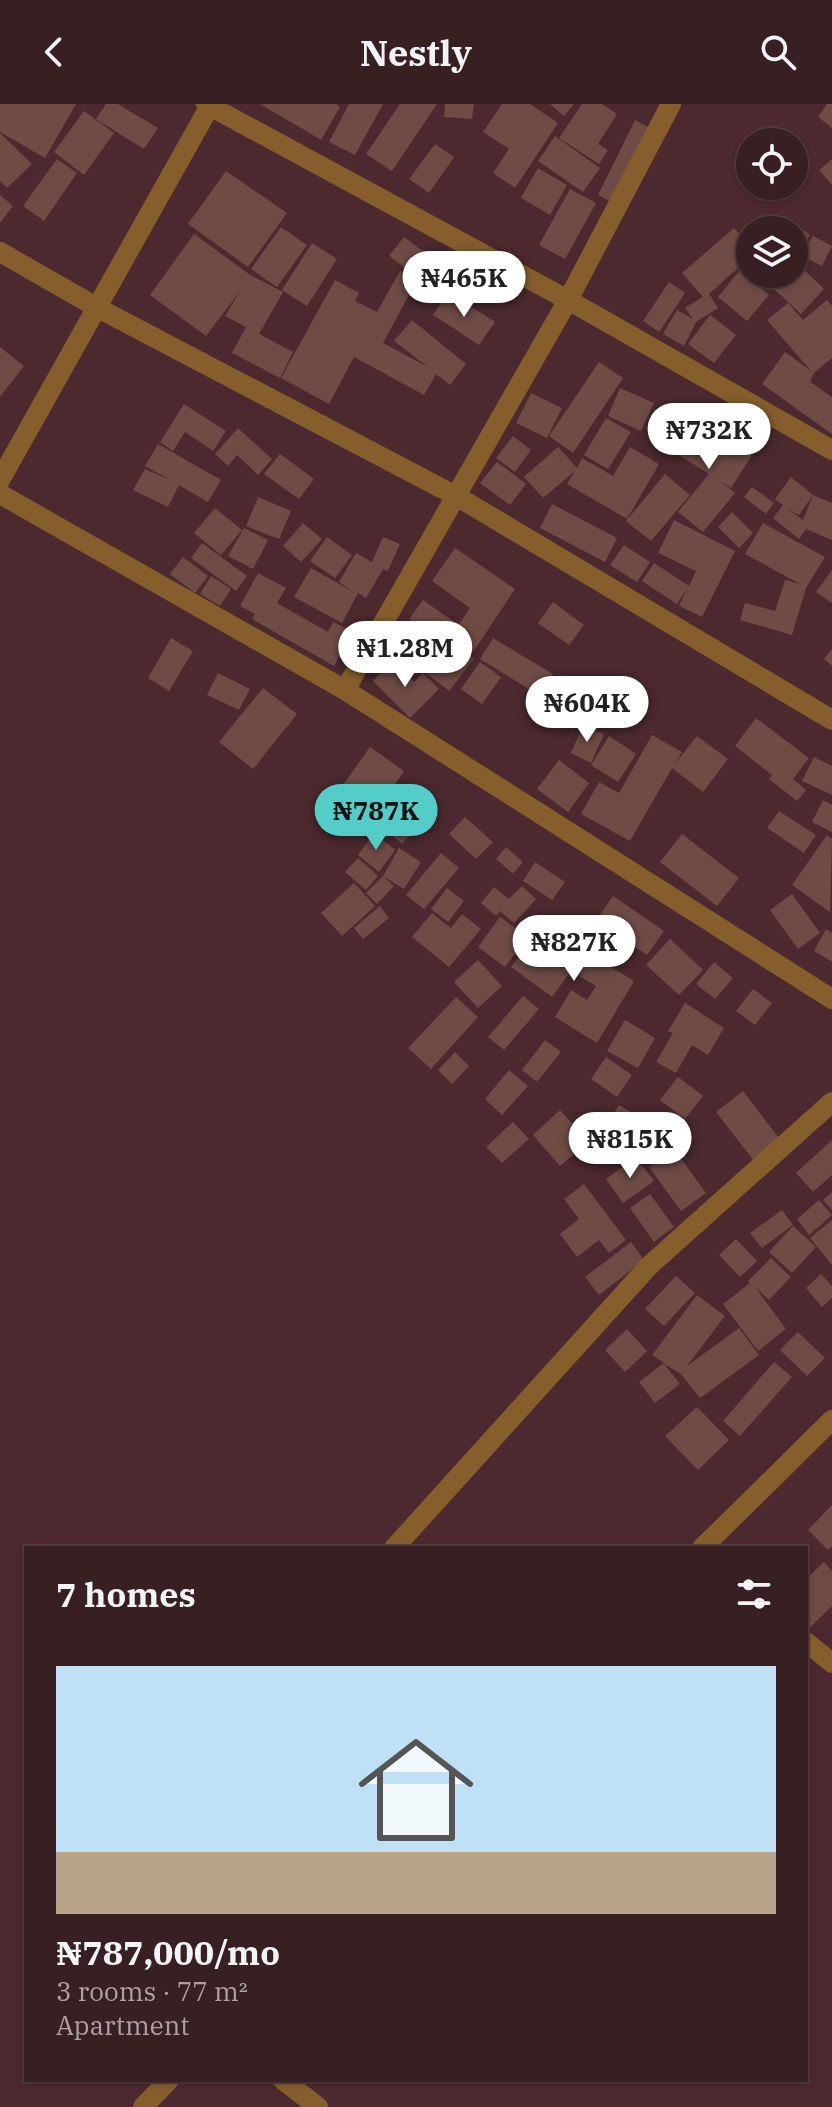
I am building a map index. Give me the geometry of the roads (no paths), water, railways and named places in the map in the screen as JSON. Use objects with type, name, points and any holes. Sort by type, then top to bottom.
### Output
[{"type":"street","points":[[0,480],[209,105],[568,300],[832,450]]},
{"type":"street","points":[[345,690],[568,300],[668,105]]},
{"type":"street","points":[[0,252],[98,308],[458,497],[832,720]]},
{"type":"street","points":[[0,494],[345,690],[832,999]]},
{"type":"street","points":[[396,1546],[649,1266],[832,1102]]},
{"type":"street","points":[[704,1546],[832,1420]]},
{"type":"street","points":[[808,1644],[832,1663]]},
{"type":"street","points":[[143,2107],[167,2082]]},
{"type":"street","points":[[286,2082],[318,2107]]}]
